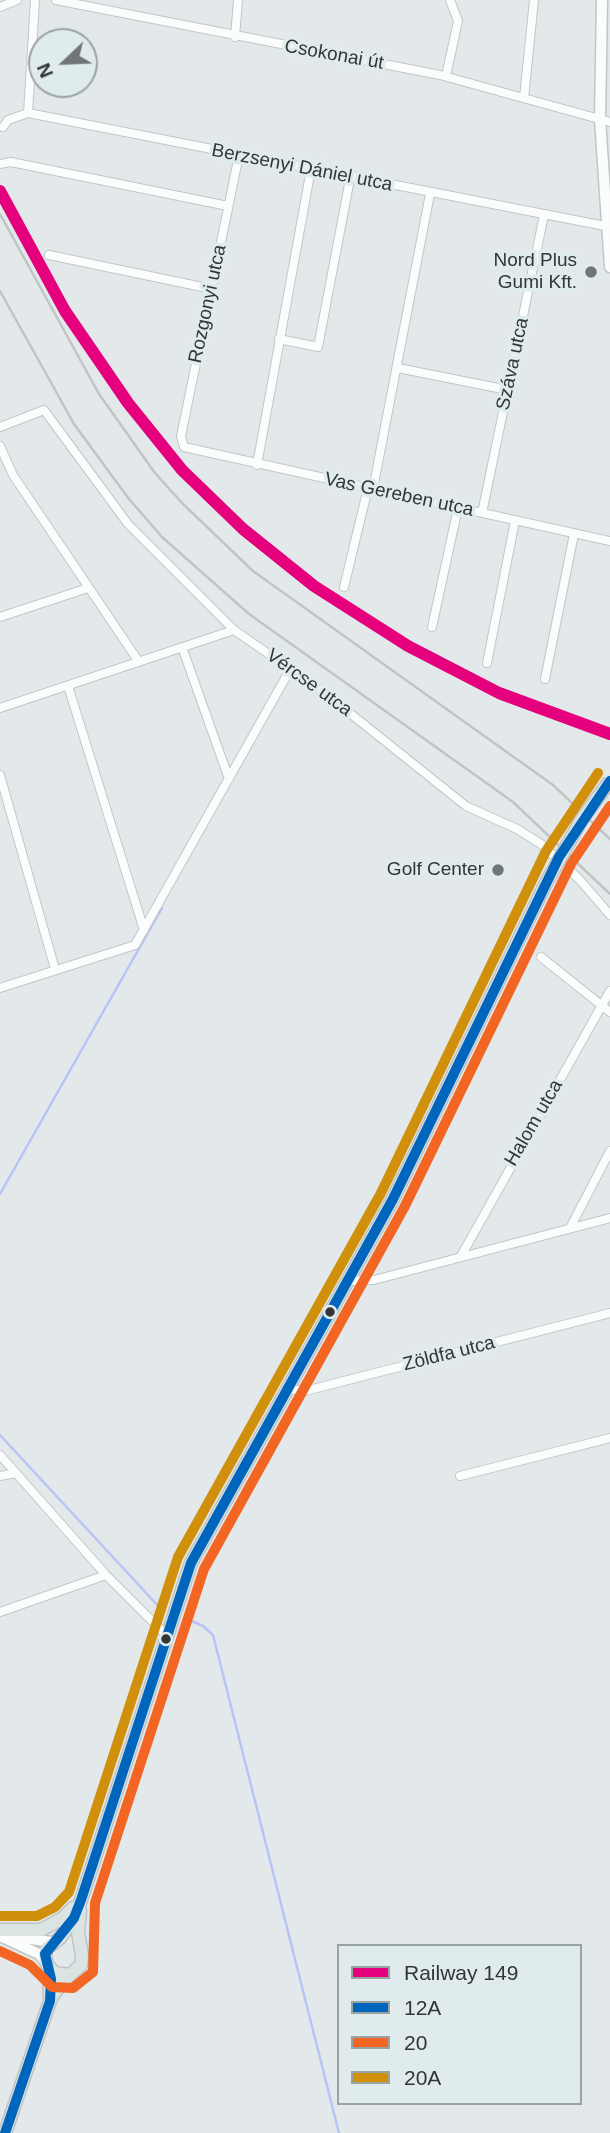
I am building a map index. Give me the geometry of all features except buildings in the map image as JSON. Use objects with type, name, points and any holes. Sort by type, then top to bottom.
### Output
[{"type":"main road","points":[[50,2001],[45,1954],[74,1918],[191,1563],[348,1281],[444,1096],[546,883],[582,820],[610,781]]},
{"type":"main road","points":[[0,1933],[41,1930],[63,1918],[81,1899]]},
{"type":"main road","points":[[5,2133],[50,2001],[69,1975],[81,1965],[81,1899]]},
{"type":"main road","points":[[55,1940],[69,1939],[79,1945]]},
{"type":"main road","points":[[47,1965],[62,1975],[69,1975]]},
{"type":"street","points":[[0,7],[17,0]]},
{"type":"street","points":[[3,127],[8,120],[27,113],[35,0]]},
{"type":"street","name":"Csokonai út","points":[[55,0],[446,76],[605,121]]},
{"type":"street","points":[[236,37],[239,0]]},
{"type":"street","points":[[446,76],[458,21],[450,0]]},
{"type":"street","points":[[524,98],[534,0]]},
{"type":"street","points":[[602,0],[605,226],[610,267]]},
{"type":"street","name":"Berzsenyi Dániel utca","points":[[27,113],[430,194],[605,226]]},
{"type":"street","name":"Rozgonyi utca","points":[[188,449],[181,442],[181,436],[239,155]]},
{"type":"street","points":[[0,164],[11,162],[228,206]]},
{"type":"street","points":[[257,465],[311,169]]},
{"type":"street","points":[[279,340],[318,346],[350,178]]},
{"type":"street","points":[[344,587],[398,368],[430,194]]},
{"type":"street","name":"Száva utca","points":[[482,513],[544,215]]},
{"type":"street","points":[[49,255],[212,289]]},
{"type":"street","points":[[398,368],[508,390]]},
{"type":"street","name":"Vércse utca","points":[[0,426],[44,410],[128,524],[234,630],[291,668],[466,806],[517,828],[541,844],[579,879],[610,915]]},
{"type":"street","points":[[0,446],[13,475],[139,662]]},
{"type":"street","name":"Vas Gereben utca","points":[[188,449],[610,541]]},
{"type":"street","points":[[432,627],[458,508]]},
{"type":"street","points":[[487,663],[515,520]]},
{"type":"street","points":[[545,679],[574,534]]},
{"type":"street","points":[[0,617],[88,589]]},
{"type":"street","points":[[0,708],[234,630]]},
{"type":"street","points":[[182,647],[229,779]]},
{"type":"street","points":[[0,988],[135,945],[291,668]]},
{"type":"street","points":[[68,686],[144,930]]},
{"type":"street","points":[[0,775],[55,969]]},
{"type":"street","points":[[541,957],[610,1012]]},
{"type":"street","name":"Halom utca","points":[[461,1256],[610,991]]},
{"type":"street","points":[[570,1228],[610,1151]]},
{"type":"street","points":[[348,1281],[374,1280],[610,1218]]},
{"type":"street","name":"Zöldfa utca","points":[[288,1389],[305,1391],[610,1313]]},
{"type":"street","points":[[460,1476],[610,1438]]},
{"type":"street","points":[[0,1455],[106,1575],[166,1635]]},
{"type":"street","points":[[0,1476],[16,1473]]},
{"type":"street","points":[[0,1612],[106,1575]]},
{"type":"street","points":[[0,1933],[55,1940]]},
{"type":"street","points":[[0,1933],[39,1954],[47,1965]]},
{"type":"waterway","points":[[0,1194],[162,908]]},
{"type":"waterway","points":[[0,1435],[160,1608]]},
{"type":"waterway","points":[[185,1618],[203,1626],[213,1635],[339,2133]]},
{"type":"railway","points":[[0,214],[99,394],[155,473],[183,504],[253,571],[553,785],[610,839]]},
{"type":"railway","points":[[0,291],[74,424],[129,499],[162,537],[249,614],[513,802],[610,894]]},
{"type":"rail line","name":"149","points":[[0,191],[65,311],[128,403],[182,470],[243,529],[314,586],[408,646],[499,693],[610,734]]},
{"type":"transit line","name":"20A","points":[[0,1916],[37,1916],[55,1907],[69,1892],[178,1557],[381,1193],[546,851],[598,773]]},
{"type":"transit line","name":"12A","points":[[5,2133],[50,2001],[51,1979],[45,1954],[74,1918],[81,1900],[191,1563],[393,1199],[559,857],[610,781]]},
{"type":"transit line","name":"20","points":[[0,1951],[30,1965],[52,1987],[73,1988],[93,1972],[95,1903],[204,1569],[405,1206],[571,864],[610,806]]},
{"type":"place","name":"Nord Plus Gumi Kft.","points":[[591,272]]},
{"type":"place","name":"Golf Center","points":[[498,870]]}]
